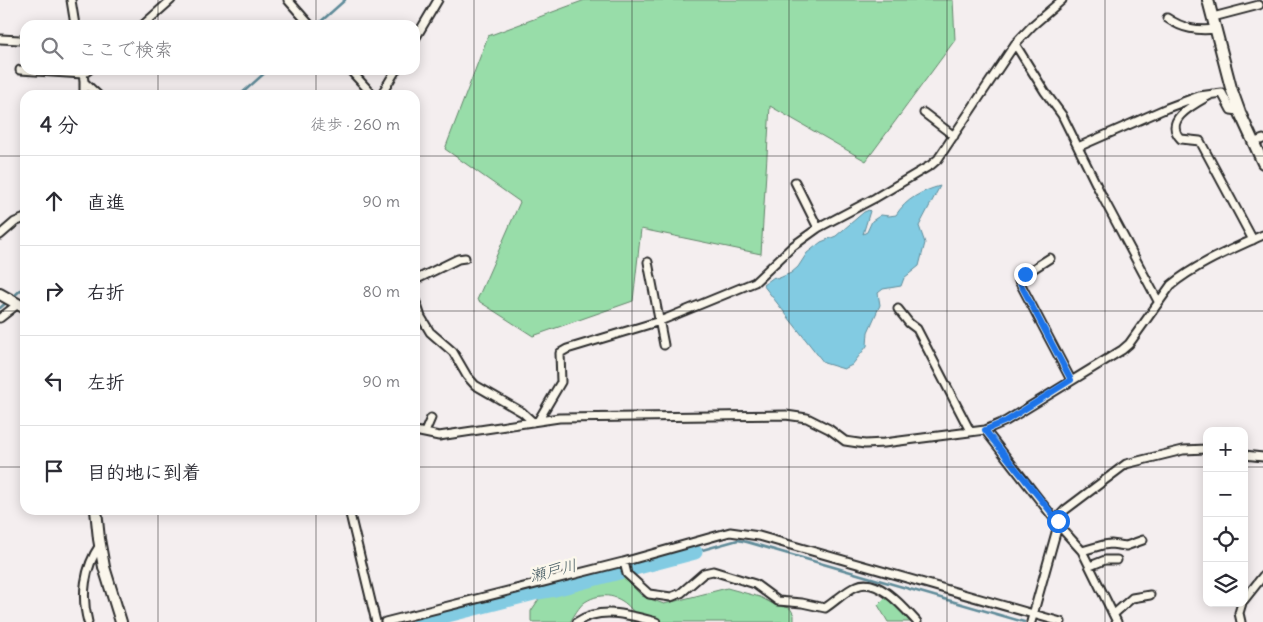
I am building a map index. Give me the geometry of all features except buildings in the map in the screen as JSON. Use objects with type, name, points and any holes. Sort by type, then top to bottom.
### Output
[{"type":"street","points":[[71,0],[74,20]]},
{"type":"street","points":[[149,20],[171,0]]},
{"type":"street","points":[[288,0],[306,20]]},
{"type":"street","points":[[420,31],[438,0]]},
{"type":"street","points":[[535,421],[561,382],[560,353],[660,321],[755,282],[793,246],[818,228],[931,165],[938,159],[954,136],[1015,44],[1033,25],[1062,0]]},
{"type":"street","points":[[1208,0],[1231,88],[1239,111],[1263,163]]},
{"type":"street","points":[[1213,17],[1259,5]]},
{"type":"street","points":[[1167,18],[1177,25],[1190,29],[1216,29]]},
{"type":"street","points":[[0,38],[20,40]]},
{"type":"street","points":[[1015,44],[1044,92],[1062,115],[1102,196],[1158,301]]},
{"type":"street","points":[[84,90],[85,75]]},
{"type":"street","points":[[355,75],[368,90]]},
{"type":"street","points":[[384,90],[393,75]]},
{"type":"street","points":[[84,82],[93,90]]},
{"type":"street","points":[[1078,147],[1199,96],[1222,93],[1231,110],[1239,111]]},
{"type":"street","points":[[1212,94],[1180,115],[1176,120],[1174,128],[1181,139],[1200,140],[1253,240]]},
{"type":"street","points":[[924,113],[954,136]]},
{"type":"street","points":[[1253,143],[1263,139]]},
{"type":"street","points":[[795,182],[818,228]]},
{"type":"street","points":[[0,235],[20,220]]},
{"type":"street","points":[[420,432],[439,436],[559,418],[786,415],[807,418],[829,428],[845,441],[865,444],[985,430],[1006,421],[1100,364],[1129,344],[1158,301],[1178,279],[1263,235]]},
{"type":"street","points":[[420,278],[458,259],[465,258]]},
{"type":"street","points":[[1050,258],[1025,274],[1019,281],[1071,380]]},
{"type":"street","points":[[648,262],[664,345]]},
{"type":"street","points":[[0,318],[12,301]]},
{"type":"street","points":[[898,310],[917,329],[970,431]]},
{"type":"street","points":[[420,314],[430,332],[453,352],[467,376],[475,384],[535,421]]},
{"type":"street","points":[[425,432],[431,418]]},
{"type":"street","points":[[985,430],[1082,551],[1117,622]]},
{"type":"street","points":[[1032,619],[1060,515],[1076,500],[1126,464],[1183,450],[1203,449]]},
{"type":"street","points":[[1248,455],[1263,457]]},
{"type":"street","points":[[97,515],[104,567],[121,622]]},
{"type":"street","points":[[349,515],[376,622]]},
{"type":"street","points":[[385,622],[624,562],[730,532],[745,533],[1032,619],[1061,622]]},
{"type":"street","points":[[1082,551],[1103,545],[1126,546],[1143,540]]},
{"type":"street","points":[[88,622],[84,608],[84,592],[93,556],[100,545]]},
{"type":"street","points":[[1090,566],[1105,560],[1118,560]]},
{"type":"street","points":[[624,562],[627,574],[649,594],[671,597],[681,593],[704,573],[713,571],[756,584],[778,601],[802,603],[825,608],[850,590],[864,584],[871,585],[889,594],[917,622]]},
{"type":"street","points":[[1248,595],[1263,576]]},
{"type":"street","points":[[1114,614],[1132,598],[1150,595]]},
{"type":"street","points":[[1241,607],[1239,613],[1241,622]]},
{"type":"street","points":[[577,622],[604,612],[656,622]]},
{"type":"green space","points":[[585,0],[953,0],[955,40],[866,161],[770,106],[761,254],[641,229],[633,301],[533,336],[477,300],[520,202],[445,149],[488,36]]},
{"type":"green space","points":[[622,576],[642,596],[664,604],[727,588],[760,597],[775,605],[790,608],[794,615],[794,622],[630,622],[632,610],[627,605],[610,596],[598,596],[585,602],[570,622],[531,622],[531,611],[541,596]]},
{"type":"green space","points":[[886,597],[913,622],[888,622],[878,605]]},
{"type":"water","points":[[940,186],[919,226],[925,243],[919,266],[904,278],[901,286],[883,289],[878,293],[880,305],[868,332],[867,346],[852,365],[844,369],[824,363],[763,285],[774,277],[777,279],[791,273],[798,267],[807,253],[821,242],[836,236],[864,212],[870,211],[863,234],[867,232],[872,221],[881,215],[896,215],[915,196]]},
{"type":"waterway","points":[[323,20],[345,0]]},
{"type":"waterway","points":[[246,90],[262,75]]},
{"type":"waterway","points":[[13,297],[20,291]]},
{"type":"waterway","points":[[0,308],[7,302]]},
{"type":"waterway","points":[[695,552],[738,540],[1024,622]]},
{"type":"waterway","name":"瀬戸川","points":[[420,622],[695,552]]},
{"type":"route","points":[[1025,274],[1019,281],[1071,380],[1006,421],[985,430],[1058,521]]}]
